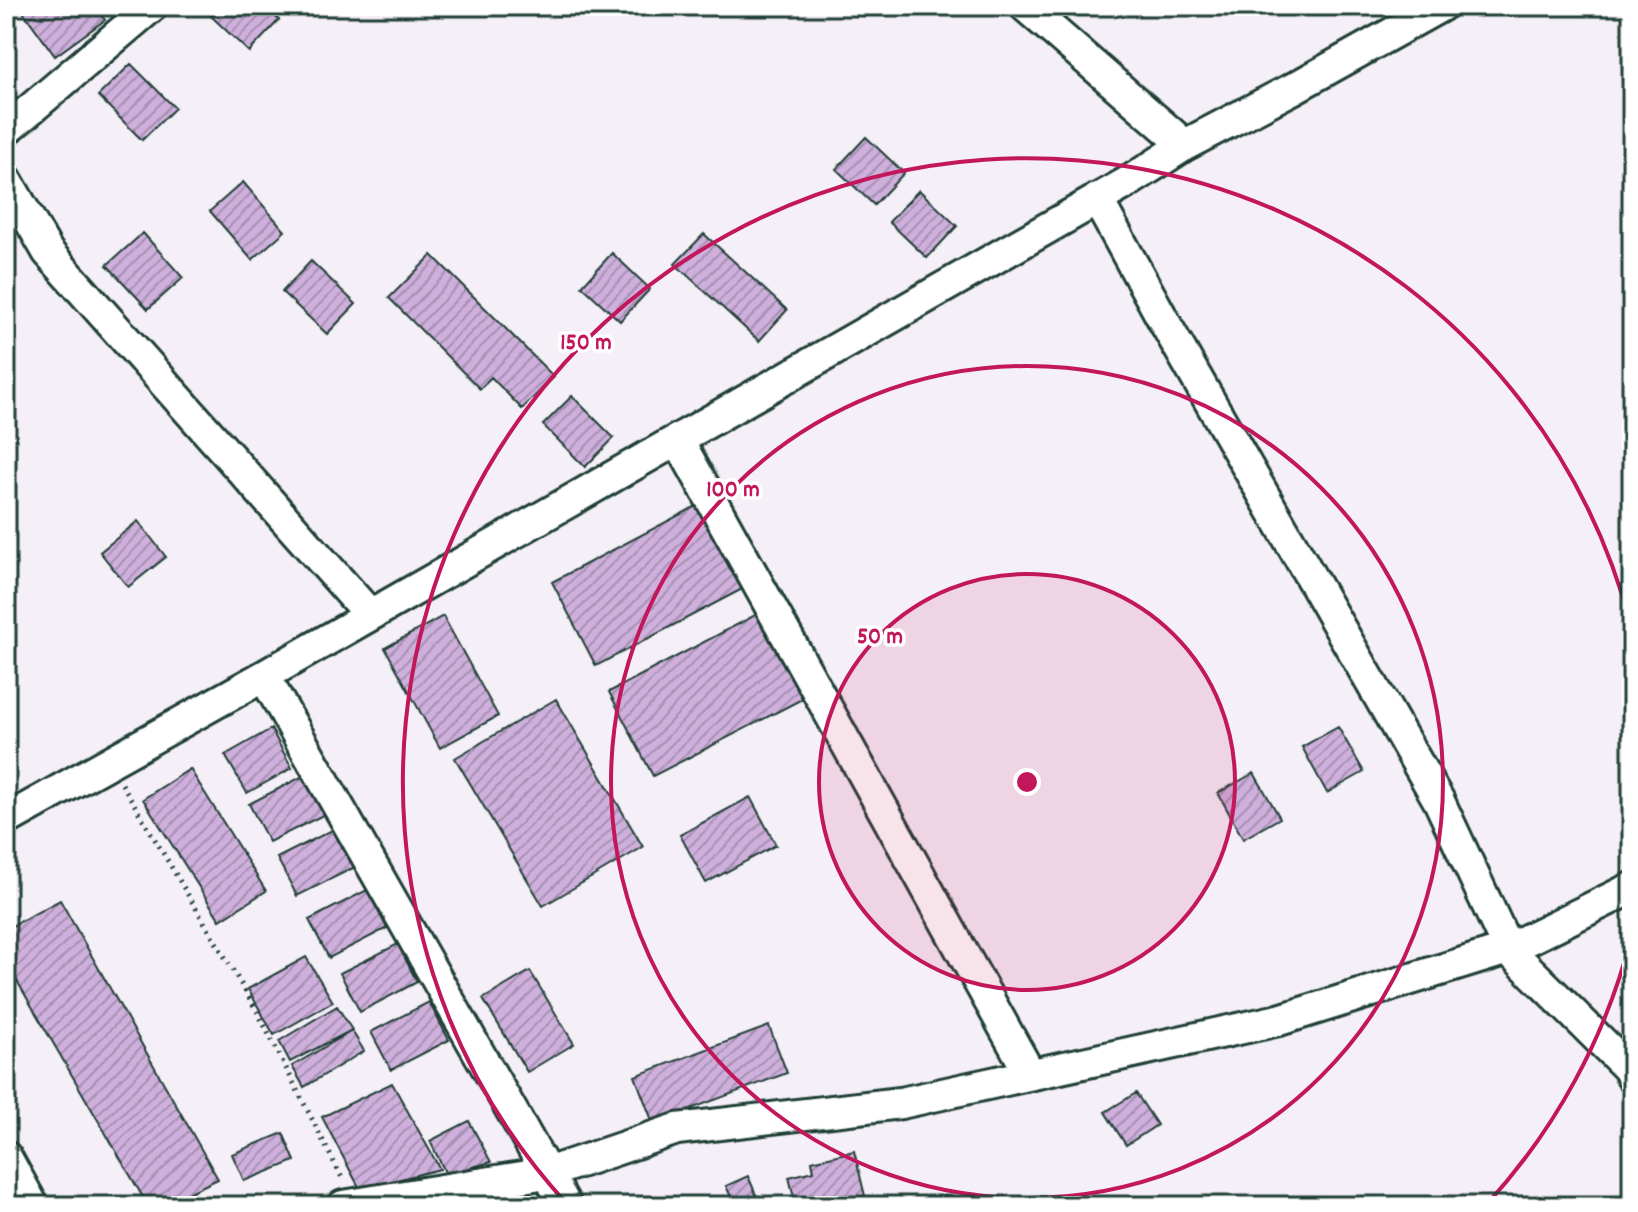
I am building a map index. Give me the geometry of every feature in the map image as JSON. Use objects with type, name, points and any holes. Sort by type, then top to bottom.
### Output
[{"type":"street","points":[[6,130],[152,6]]},
{"type":"street","points":[[1025,6],[1185,145]]},
{"type":"street","points":[[6,820],[678,440],[1097,199],[1185,145],[1441,6]]},
{"type":"street","points":[[6,179],[48,252],[370,615]]},
{"type":"street","points":[[1097,199],[1439,801],[1508,949],[1628,1068],[1632,1076]]},
{"type":"street","points":[[678,440],[1030,1074]]},
{"type":"street","points":[[264,676],[566,1206]]},
{"type":"street","points":[[349,1205],[547,1173],[677,1129],[901,1103],[1279,1020],[1508,949],[1632,888]]},
{"type":"street","points":[[6,1157],[33,1206]]},
{"type":"path","points":[[109,762],[257,1011],[301,1094],[349,1205]]},
{"type":"building","points":[[19,6],[95,6],[105,20],[55,56]]},
{"type":"building","points":[[221,6],[264,6],[279,20],[249,52],[211,16]]},
{"type":"building","points":[[131,64],[175,108],[142,140],[98,96]]},
{"type":"building","points":[[866,137],[904,173],[874,205],[836,169]]},
{"type":"building","points":[[243,182],[285,231],[252,260],[210,211]]},
{"type":"building","points":[[919,190],[957,226],[927,258],[889,222]]},
{"type":"building","points":[[143,233],[183,278],[148,309],[107,265]]},
{"type":"building","points":[[704,234],[787,310],[759,341],[675,264]]},
{"type":"building","points":[[612,253],[650,289],[620,321],[582,286]]},
{"type":"building","points":[[432,255],[554,377],[522,409],[491,377],[480,389],[389,298]]},
{"type":"building","points":[[311,261],[356,304],[327,334],[282,292]]},
{"type":"building","points":[[572,396],[614,438],[585,467],[543,425]]},
{"type":"building","points":[[702,503],[746,587],[596,666],[552,582]]},
{"type":"building","points":[[138,521],[166,557],[128,587],[100,552]]},
{"type":"building","points":[[759,613],[804,698],[653,776],[609,692]]},
{"type":"building","points":[[443,616],[498,716],[440,748],[385,648]]},
{"type":"building","points":[[556,699],[643,847],[543,906],[455,758]]},
{"type":"building","points":[[1338,727],[1364,772],[1327,793],[1302,747]]},
{"type":"building","points":[[271,729],[292,768],[247,793],[225,755]]},
{"type":"building","points":[[190,769],[266,891],[220,920],[143,799]]},
{"type":"building","points":[[1254,773],[1280,818],[1243,839],[1218,793]]},
{"type":"building","points":[[307,774],[327,813],[269,842],[249,804]]},
{"type":"building","points":[[750,797],[776,845],[706,883],[680,835]]},
{"type":"building","points":[[336,828],[355,867],[297,896],[277,858]]},
{"type":"building","points":[[367,890],[387,928],[329,958],[309,920]]},
{"type":"building","points":[[60,900],[218,1179],[160,1206],[148,1206],[6,962],[6,929]]},
{"type":"building","points":[[398,944],[417,982],[360,1012],[340,973]]},
{"type":"building","points":[[306,957],[333,1002],[274,1035],[248,989]]},
{"type":"building","points":[[530,971],[574,1044],[527,1072],[483,999]]},
{"type":"building","points":[[429,1002],[449,1040],[391,1070],[371,1032]]},
{"type":"building","points":[[337,1006],[352,1030],[290,1062],[279,1041]]},
{"type":"building","points":[[769,1026],[787,1073],[653,1123],[635,1076]]},
{"type":"building","points":[[352,1031],[364,1051],[304,1087],[292,1066]]},
{"type":"building","points":[[392,1083],[440,1169],[360,1189],[322,1117]]},
{"type":"building","points":[[1136,1093],[1157,1125],[1126,1145],[1105,1112]]},
{"type":"building","points":[[469,1121],[491,1162],[446,1174],[430,1141]]},
{"type":"building","points":[[283,1133],[295,1161],[244,1181],[232,1154]]},
{"type":"building","points":[[854,1151],[865,1196],[822,1206],[796,1206],[789,1177],[814,1171],[812,1161]]},
{"type":"building","points":[[748,1176],[761,1206],[720,1206],[732,1199],[726,1186]]}]
